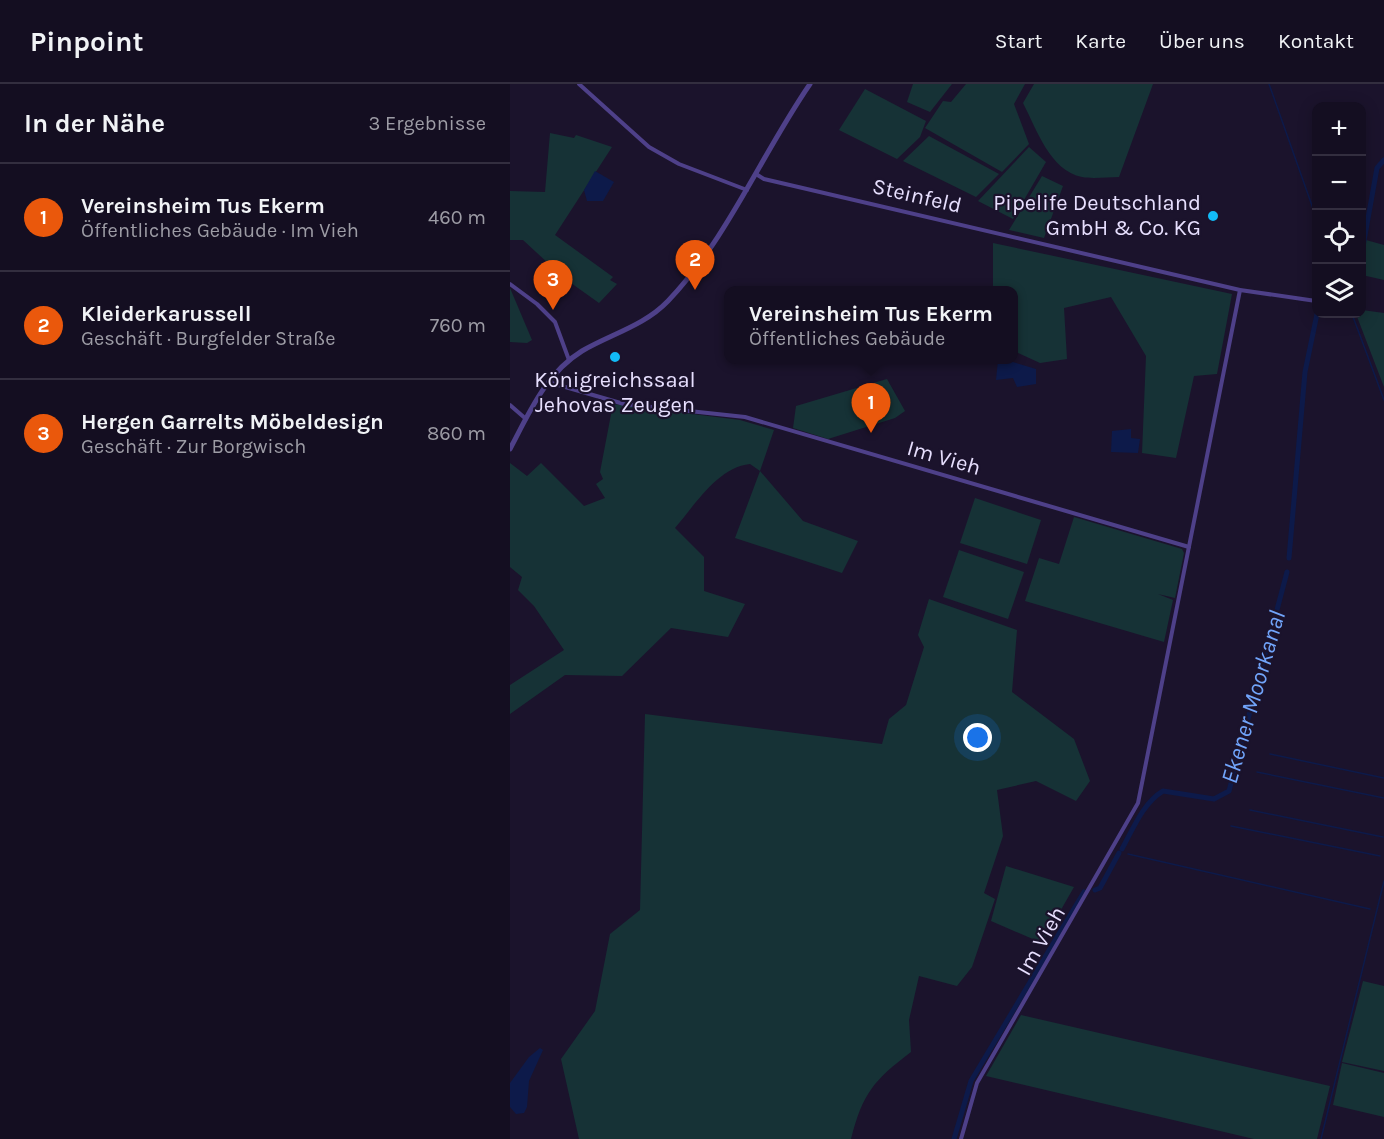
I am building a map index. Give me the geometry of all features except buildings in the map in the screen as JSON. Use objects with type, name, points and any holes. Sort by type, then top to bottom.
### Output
[{"type":"street","points":[[579,84],[649,147],[679,164],[747,190]]},
{"type":"street","points":[[510,448],[548,382],[569,360],[660,310],[697,265],[747,190],[810,84]]},
{"type":"street","name":"Steinfeld","points":[[756,174],[764,178],[1240,290],[1312,300]]},
{"type":"street","points":[[510,284],[537,304],[555,322],[569,360]]},
{"type":"street","name":"Im Vieh","points":[[961,1139],[977,1083],[1138,802],[1240,290]]},
{"type":"street","name":"Im Vieh","points":[[548,382],[624,404],[745,417],[1189,548]]},
{"type":"street","points":[[510,405],[526,419]]},
{"type":"green space","points":[[913,84],[952,84],[930,112],[907,102]]},
{"type":"green space","points":[[966,84],[1025,84],[1014,104],[1029,144],[1002,172],[925,128],[943,101],[951,102]]},
{"type":"green space","points":[[1034,84],[1153,84],[1119,177],[1082,177],[1071,173],[1053,158],[1023,103]]},
{"type":"green space","points":[[865,89],[926,121],[920,137],[897,159],[839,130]]},
{"type":"green space","points":[[550,133],[574,138],[576,135],[612,147],[555,235],[613,277],[610,280],[617,284],[599,303],[571,283],[562,270],[549,264],[523,240],[510,240],[510,191],[545,192]]},
{"type":"green space","points":[[929,136],[999,174],[976,197],[903,161]]},
{"type":"green space","points":[[1029,147],[1046,162],[1013,219],[978,201]]},
{"type":"green space","points":[[1042,176],[1063,186],[1044,238],[1009,230]]},
{"type":"green space","points":[[1366,240],[1384,245],[1384,280],[1366,276]]},
{"type":"green space","points":[[993,243],[1232,294],[1217,374],[1194,376],[1176,458],[1142,453],[1146,356],[1111,297],[1064,308],[1067,359],[1040,363],[1018,353],[1018,286],[993,286]]},
{"type":"green space","points":[[510,288],[532,340],[527,343],[510,342]]},
{"type":"green space","points":[[1366,311],[1384,313],[1384,387],[1358,318],[1366,318]]},
{"type":"green space","points":[[887,379],[905,411],[895,418],[828,439],[793,428],[796,406]]},
{"type":"green space","points":[[613,404],[740,420],[774,430],[760,471],[750,464],[728,472],[708,488],[675,528],[704,557],[704,591],[745,604],[728,637],[671,628],[622,676],[565,675],[510,714],[510,685],[564,650],[534,606],[518,590],[522,577],[510,567],[510,463],[527,476],[541,463],[584,506],[605,498],[596,484],[603,479],[600,472]]},
{"type":"green space","points":[[760,471],[803,521],[858,541],[842,573],[735,538]]},
{"type":"green space","points":[[975,498],[1041,520],[1027,564],[960,543]]},
{"type":"green space","points":[[1074,517],[1182,549],[1184,553],[1175,598],[1158,594],[1173,600],[1164,642],[1025,601],[1039,558],[1059,564]]},
{"type":"green space","points":[[959,550],[1024,572],[1008,619],[943,597]]},
{"type":"green space","points":[[929,599],[1017,630],[1012,692],[1074,739],[1090,781],[1076,801],[1036,781],[997,790],[1003,836],[984,893],[995,899],[972,967],[957,986],[919,976],[909,1020],[911,1052],[887,1071],[871,1089],[860,1110],[851,1139],[579,1139],[561,1059],[595,1011],[610,934],[640,910],[645,714],[882,744],[889,719],[906,705],[924,647],[918,635]]},
{"type":"green space","points":[[1006,866],[1074,887],[1042,943],[991,921]]},
{"type":"green space","points":[[1363,981],[1384,986],[1384,1071],[1342,1062]]},
{"type":"green space","points":[[1021,1015],[1330,1086],[1317,1139],[1254,1139],[986,1076]]},
{"type":"green space","points":[[1342,1063],[1384,1073],[1384,1117],[1333,1105]]},
{"type":"water","points":[[595,171],[614,182],[603,201],[587,201],[584,190]]},
{"type":"water","points":[[998,364],[1018,364],[1036,369],[1036,384],[1017,387],[1013,378],[996,380]]},
{"type":"water","points":[[1131,429],[1131,438],[1140,439],[1138,453],[1111,452],[1112,431]]},
{"type":"water","points":[[540,1048],[543,1050],[529,1081],[527,1107],[524,1113],[516,1114],[510,1107],[510,1083],[529,1057]]},
{"type":"waterway","points":[[1269,84],[1314,210]]},
{"type":"waterway","name":"Ekener Moorkanal","points":[[1366,230],[1377,168],[1384,160]]},
{"type":"waterway","name":"Ekener Moorkanal","points":[[1289,558],[1305,372],[1316,318]]},
{"type":"waterway","points":[[1353,318],[1384,400]]},
{"type":"waterway","name":"Ekener Moorkanal","points":[[1122,849],[1144,809],[1163,791],[1214,799],[1229,791],[1287,572]]},
{"type":"waterway","points":[[1270,754],[1384,778]]},
{"type":"waterway","points":[[1257,772],[1384,798]]},
{"type":"waterway","points":[[1250,810],[1383,837]]},
{"type":"waterway","points":[[1231,826],[1380,856]]},
{"type":"waterway","name":"Ekener Moorkanal","points":[[1095,890],[1100,888],[1119,853]]},
{"type":"waterway","points":[[1128,854],[1370,909]]},
{"type":"waterway","points":[[1321,1139],[1384,881]]},
{"type":"waterway","name":"Ekener Moorkanal","points":[[954,1139],[971,1081],[1084,892]]},
{"type":"place","name":"Pipelife Deutschland GmbH & Co. KG","points":[[1213,216]]},
{"type":"place","name":"Kleiderkarussell","points":[[695,290]]},
{"type":"place","name":"Hergen Garrelts Möbeldesign","points":[[553,310]]},
{"type":"place","name":"Königreichssaal Jehovas Zeugen","points":[[615,357]]},
{"type":"place","name":"Vereinsheim Tus Ekerm","points":[[871,433]]}]
